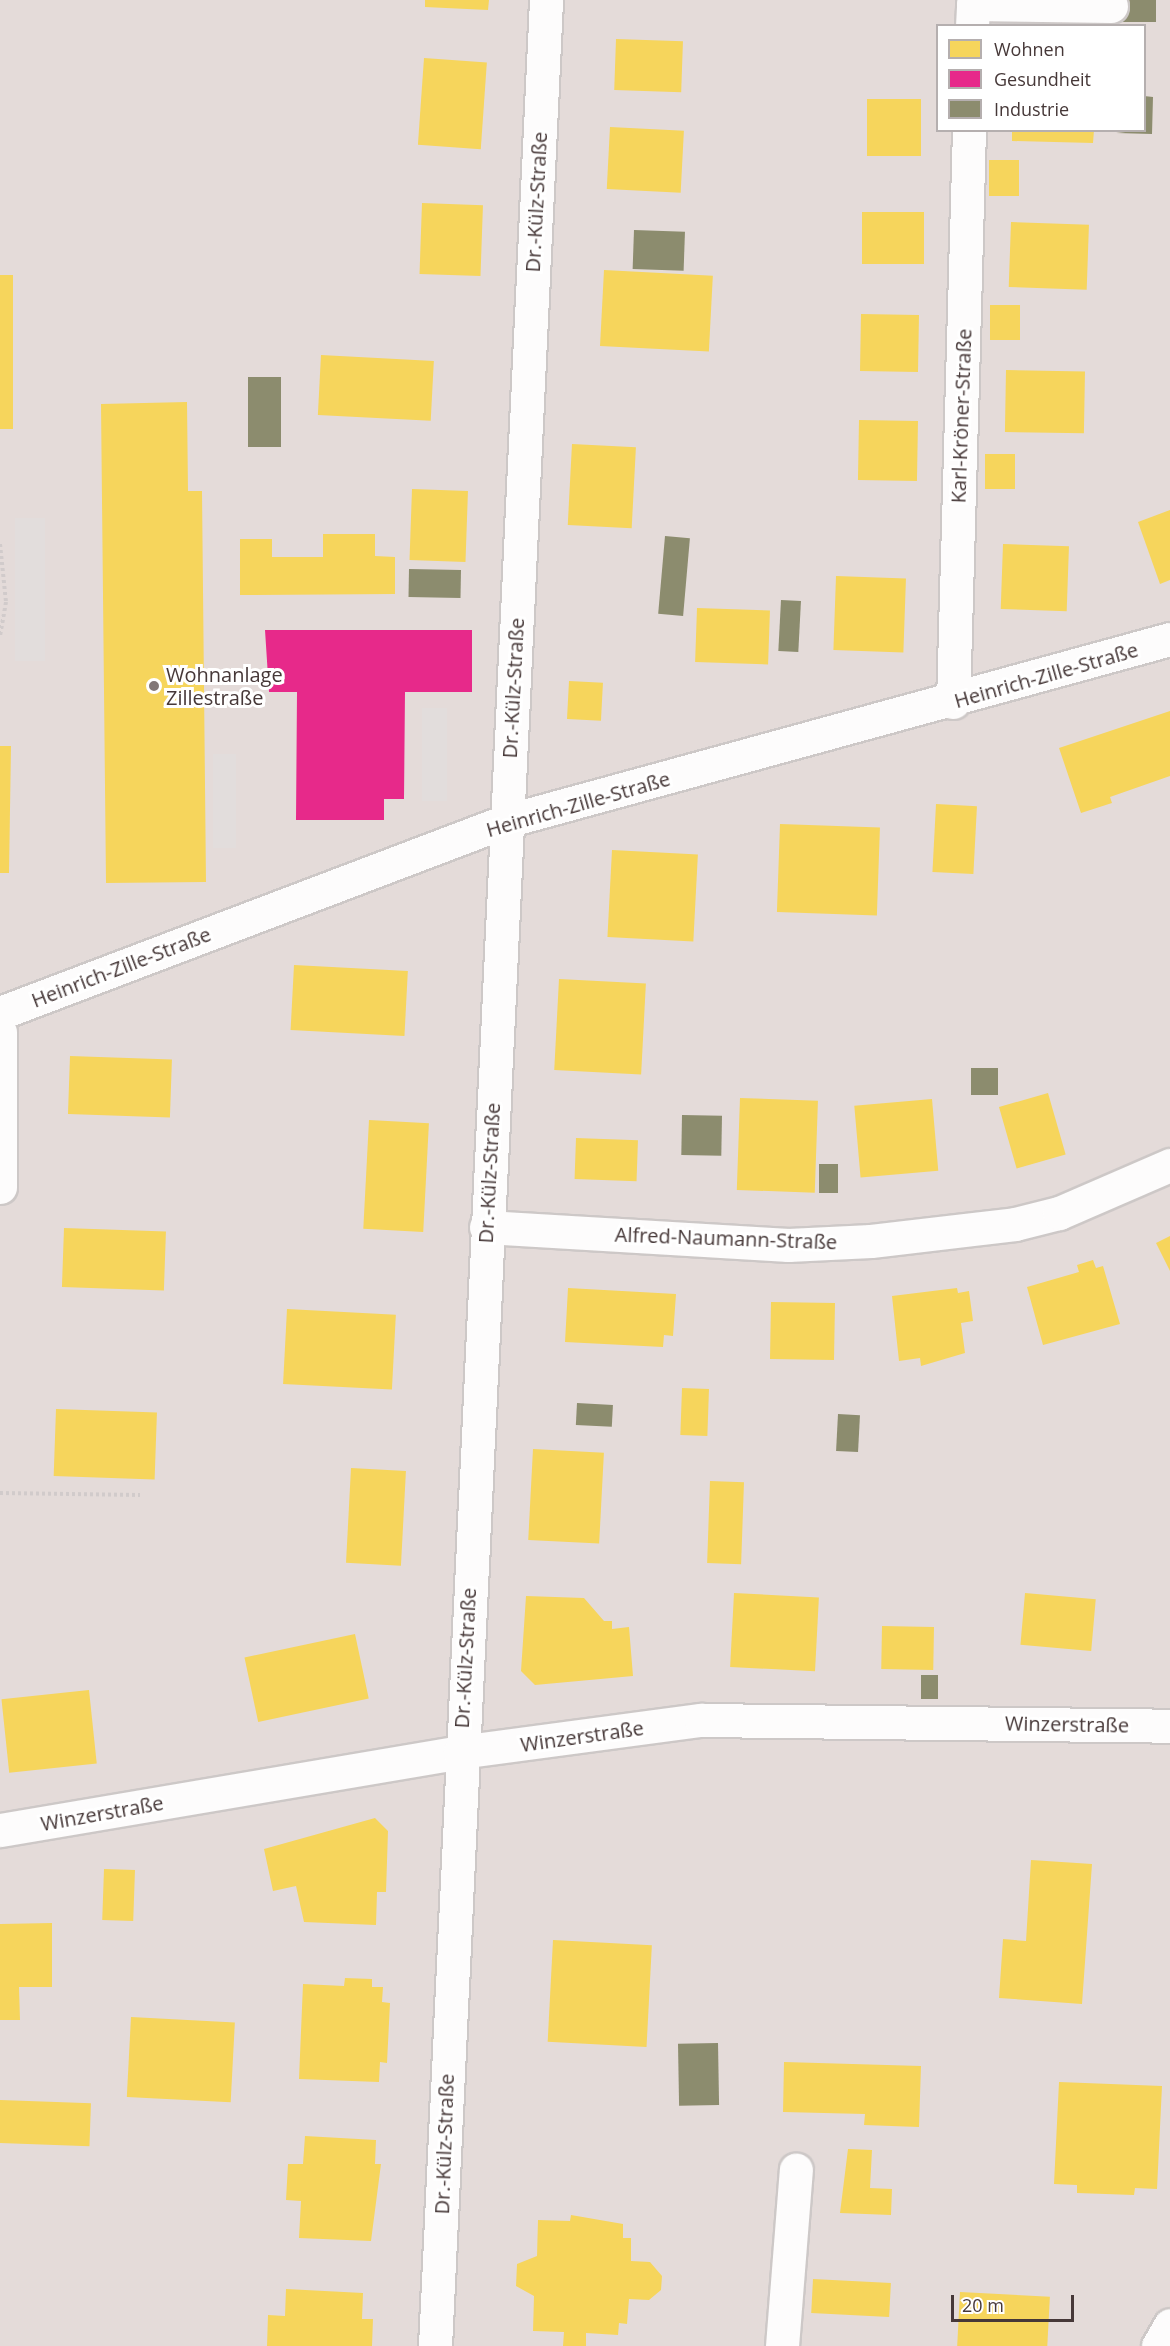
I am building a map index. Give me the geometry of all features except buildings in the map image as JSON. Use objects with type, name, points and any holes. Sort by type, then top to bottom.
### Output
[{"type":"street","name":"Dr.-Külz-Straße","points":[[435,2346],[460,1752],[546,0]]},
{"type":"street","points":[[972,24],[973,4],[1111,6]]},
{"type":"street","name":"Karl-Kröner-Straße","points":[[953,702],[969,132]]},
{"type":"street","name":"Heinrich-Zille-Straße","points":[[0,1013],[506,821],[953,702],[1170,639]]},
{"type":"street","points":[[0,1032],[0,1187]]},
{"type":"street","name":"Alfred-Naumann-Straße","points":[[486,1227],[788,1245],[881,1240],[1015,1224],[1059,1213],[1170,1165]]},
{"type":"street","name":"Winzerstraße","points":[[0,1830],[460,1752],[701,1720],[1170,1726]]},
{"type":"street","points":[[782,2346],[796,2170]]},
{"type":"street","points":[[1158,2346],[1170,2325]]},
{"type":"path","points":[[0,544],[6,583],[0,637]]},
{"type":"path","points":[[0,1493],[140,1495]]},
{"type":"shaded area","points":[[0,0],[1170,0],[1170,2346],[0,2346]]},
{"type":"shaded area","points":[[15,518],[45,518],[45,661],[15,661]]},
{"type":"shaded area","points":[[422,708],[447,708],[447,801],[422,801]]},
{"type":"shaded area","points":[[213,754],[236,754],[236,848],[213,848]]},
{"type":"place","name":"Wohnanlage Zillestraße","points":[[154,686]]}]
